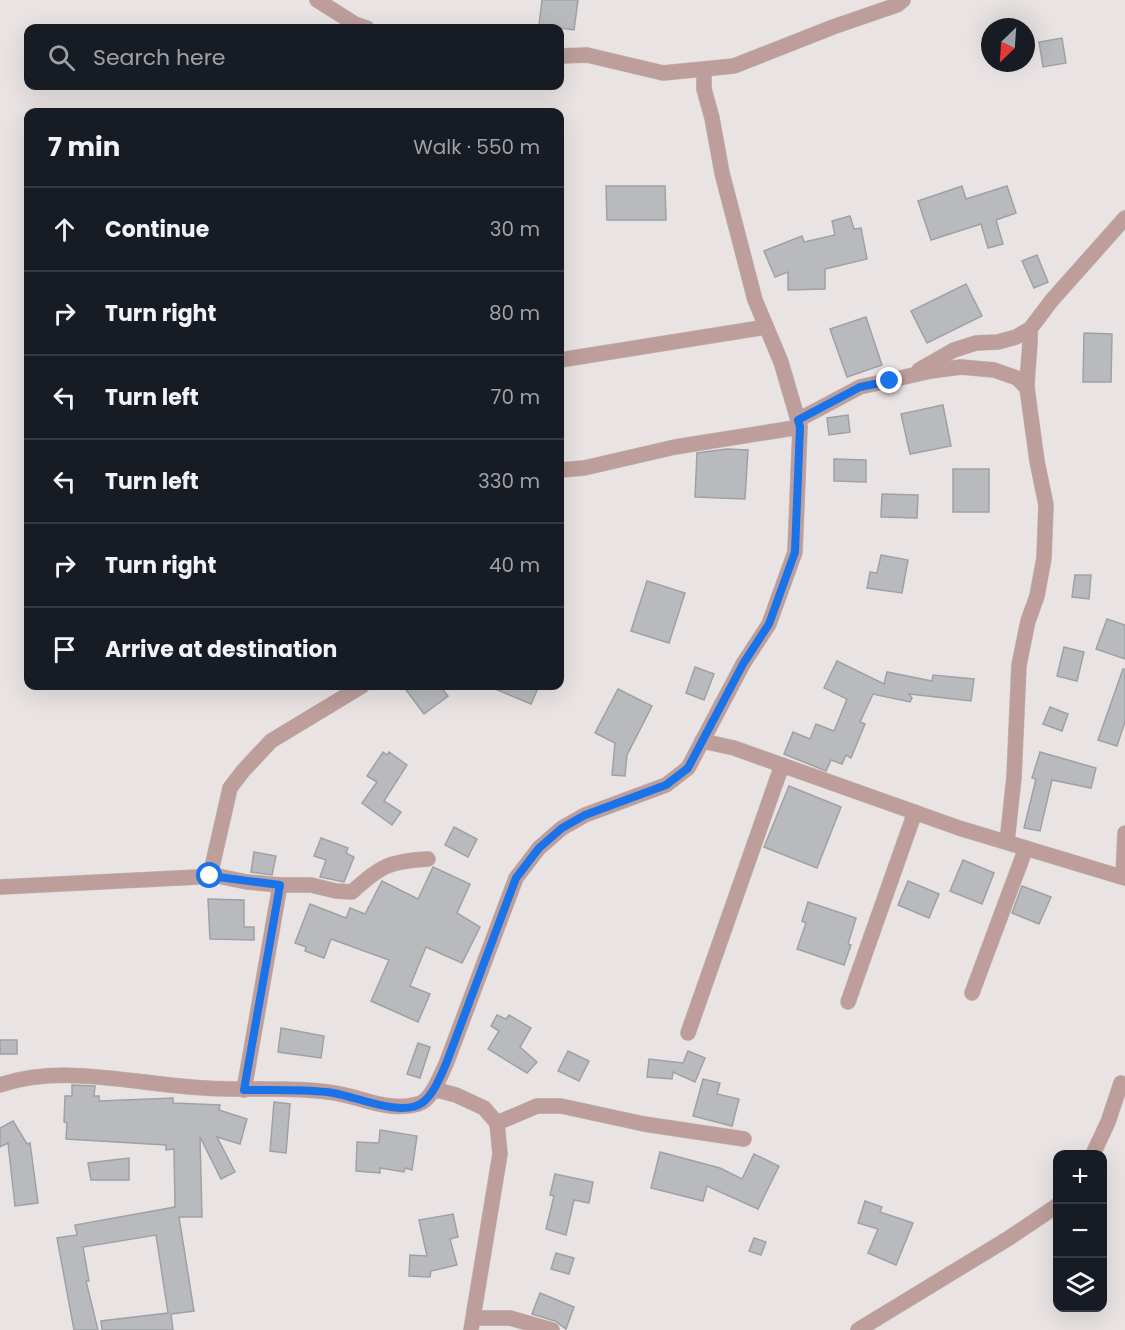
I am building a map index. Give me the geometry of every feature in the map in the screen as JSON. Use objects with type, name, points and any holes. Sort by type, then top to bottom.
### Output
[{"type":"street","points":[[317,0],[355,24]]},
{"type":"street","points":[[564,56],[586,55],[663,73],[734,66],[833,27],[897,5],[903,0]]},
{"type":"street","points":[[0,1085],[20,1078],[61,1075],[202,1088],[330,1092],[373,1104],[401,1107],[421,1104],[433,1091],[446,1064],[516,878],[539,848],[562,828],[585,815],[666,785],[688,768],[743,664],[769,624],[795,552],[799,424],[781,362],[755,300],[722,173],[704,89],[704,70]]},
{"type":"street","points":[[911,376],[954,350],[976,343],[998,342],[1016,337],[1030,329],[1052,300],[1125,218]]},
{"type":"street","points":[[564,359],[766,327]]},
{"type":"street","points":[[1007,842],[1014,777],[1019,665],[1028,621],[1037,596],[1044,558],[1046,505],[1037,461],[1027,388],[1030,329]]},
{"type":"street","points":[[564,470],[584,468],[675,447],[799,424],[860,387],[911,376],[961,368],[994,370],[1017,378],[1027,388]]},
{"type":"street","points":[[210,876],[230,788],[243,771],[271,741],[355,690]]},
{"type":"street","points":[[702,741],[734,748],[959,828],[1124,877],[1125,832]]},
{"type":"street","points":[[688,1033],[782,765]]},
{"type":"street","points":[[848,1002],[915,812]]},
{"type":"street","points":[[972,993],[1026,848]]},
{"type":"street","points":[[0,887],[210,876],[280,885],[311,885],[352,892],[382,867],[404,860],[428,859]]},
{"type":"street","points":[[244,1090],[280,885]]},
{"type":"street","points":[[1095,1150],[1108,1122],[1121,1083]]},
{"type":"street","points":[[433,1091],[441,1090],[484,1108],[497,1123],[500,1154],[473,1324],[510,1318],[552,1330]]},
{"type":"street","points":[[497,1123],[537,1106],[561,1106],[667,1128],[744,1139]]},
{"type":"street","points":[[858,1330],[1009,1238],[1053,1208]]},
{"type":"building","points":[[542,0],[578,0],[574,30],[564,29],[564,24],[539,24]]},
{"type":"building","points":[[1062,38],[1066,63],[1043,67],[1039,42]]},
{"type":"building","points":[[606,186],[665,186],[666,220],[607,220]]},
{"type":"building","points":[[962,186],[966,199],[1007,186],[1016,213],[996,220],[1003,244],[988,248],[981,224],[931,240],[918,201]]},
{"type":"building","points":[[850,216],[854,229],[861,228],[867,259],[825,269],[825,289],[788,290],[788,272],[775,277],[764,251],[802,236],[804,242],[835,235],[832,221]]},
{"type":"building","points":[[1037,255],[1048,282],[1034,288],[1022,261]]},
{"type":"building","points":[[966,284],[982,316],[927,343],[911,311]]},
{"type":"building","points":[[866,317],[882,365],[847,377],[830,329]]},
{"type":"building","points":[[1084,333],[1112,334],[1111,382],[1083,382]]},
{"type":"building","points":[[943,405],[951,446],[910,454],[901,414]]},
{"type":"building","points":[[848,415],[850,432],[829,435],[827,418]]},
{"type":"building","points":[[727,449],[748,450],[745,499],[695,497],[697,453]]},
{"type":"building","points":[[834,459],[866,460],[866,482],[834,481]]},
{"type":"building","points":[[953,469],[989,469],[989,512],[953,512]]},
{"type":"building","points":[[882,494],[918,495],[917,518],[881,517]]},
{"type":"building","points":[[881,555],[908,560],[902,593],[867,588],[870,572],[877,573]]},
{"type":"building","points":[[1075,575],[1091,575],[1089,599],[1072,597]]},
{"type":"building","points":[[647,581],[685,593],[669,643],[631,631]]},
{"type":"building","points":[[1107,619],[1125,625],[1125,659],[1096,649]]},
{"type":"building","points":[[1064,647],[1084,652],[1077,681],[1057,676]]},
{"type":"building","points":[[837,661],[884,684],[887,672],[932,681],[933,675],[974,679],[971,701],[909,694],[912,698],[910,702],[873,694],[860,722],[865,724],[851,758],[846,755],[842,764],[831,760],[826,771],[784,754],[793,732],[810,739],[816,724],[834,731],[847,699],[824,688]]},
{"type":"building","points":[[695,667],[714,674],[704,700],[686,693]]},
{"type":"building","points":[[1123,669],[1125,669],[1125,722],[1117,746],[1098,740]]},
{"type":"building","points":[[618,689],[652,706],[627,755],[625,776],[612,775],[615,743],[595,733]]},
{"type":"building","points":[[406,690],[443,690],[448,696],[424,714]]},
{"type":"building","points":[[498,690],[537,690],[531,704]]},
{"type":"building","points":[[1050,707],[1068,714],[1062,731],[1043,724]]},
{"type":"building","points":[[383,752],[387,755],[389,752],[407,765],[384,801],[401,812],[392,825],[362,803],[377,782],[367,776]]},
{"type":"building","points":[[1040,752],[1096,768],[1091,788],[1052,780],[1040,831],[1024,828],[1036,779],[1032,778]]},
{"type":"building","points":[[789,786],[841,807],[817,868],[764,847]]},
{"type":"building","points":[[454,827],[477,839],[468,857],[445,845]]},
{"type":"building","points":[[321,838],[348,848],[346,853],[354,857],[344,882],[320,877],[326,860],[314,856]]},
{"type":"building","points":[[254,852],[276,856],[272,875],[251,872]]},
{"type":"building","points":[[963,860],[994,873],[982,904],[950,891]]},
{"type":"building","points":[[433,867],[470,884],[457,913],[480,927],[462,963],[426,947],[410,986],[430,994],[418,1022],[371,1001],[389,960],[331,939],[324,958],[305,951],[306,947],[295,943],[310,904],[346,918],[350,908],[365,914],[382,881],[418,899]]},
{"type":"building","points":[[908,881],[939,894],[929,918],[898,905]]},
{"type":"building","points":[[1022,886],[1051,897],[1039,924],[1012,913]]},
{"type":"building","points":[[208,899],[244,900],[244,927],[254,927],[254,940],[210,939]]},
{"type":"building","points":[[808,902],[856,918],[848,944],[851,945],[844,965],[797,949],[806,923],[802,921]]},
{"type":"building","points":[[497,1015],[506,1019],[509,1015],[531,1028],[520,1047],[537,1062],[527,1073],[488,1049],[499,1031],[491,1026]]},
{"type":"building","points":[[281,1028],[324,1036],[321,1058],[278,1052]]},
{"type":"building","points":[[0,1040],[17,1040],[17,1054],[0,1054]]},
{"type":"building","points":[[418,1043],[430,1047],[420,1078],[407,1074]]},
{"type":"building","points":[[568,1051],[589,1061],[579,1081],[558,1071]]},
{"type":"building","points":[[688,1051],[705,1058],[695,1082],[673,1072],[672,1079],[647,1077],[649,1059],[683,1063]]},
{"type":"building","points":[[703,1079],[720,1083],[717,1094],[739,1099],[732,1126],[693,1116]]},
{"type":"building","points":[[72,1085],[95,1086],[94,1096],[99,1096],[99,1101],[173,1098],[173,1103],[220,1105],[219,1110],[247,1119],[240,1144],[217,1137],[235,1172],[221,1179],[200,1137],[202,1217],[179,1217],[194,1311],[171,1314],[173,1330],[102,1330],[101,1321],[168,1313],[156,1235],[83,1247],[89,1281],[86,1281],[98,1330],[74,1330],[57,1238],[77,1235],[75,1225],[175,1207],[174,1149],[166,1150],[166,1145],[66,1139],[65,1096],[72,1096]]},
{"type":"building","points":[[274,1102],[290,1104],[286,1153],[270,1151]]},
{"type":"building","points":[[13,1121],[27,1144],[30,1143],[38,1203],[15,1206],[8,1143],[0,1147],[0,1128]]},
{"type":"building","points":[[380,1130],[417,1136],[412,1170],[405,1168],[404,1172],[380,1168],[380,1173],[356,1171],[357,1142],[379,1143]]},
{"type":"building","points":[[660,1152],[720,1168],[742,1179],[754,1154],[779,1166],[758,1209],[707,1186],[703,1201],[651,1188]]},
{"type":"building","points":[[129,1158],[129,1180],[91,1180],[88,1163]]},
{"type":"building","points":[[555,1174],[593,1182],[589,1203],[574,1200],[566,1235],[546,1229],[554,1196],[550,1195]]},
{"type":"building","points":[[865,1201],[882,1207],[880,1212],[913,1223],[896,1265],[868,1253],[878,1229],[858,1223]]},
{"type":"building","points":[[453,1214],[458,1237],[450,1239],[457,1265],[431,1271],[430,1277],[409,1276],[410,1255],[427,1256],[419,1220]]},
{"type":"building","points":[[754,1238],[766,1242],[761,1255],[749,1251]]},
{"type":"building","points":[[556,1253],[574,1258],[569,1274],[551,1269]]},
{"type":"building","points":[[540,1293],[574,1307],[566,1329],[555,1321],[532,1314]]},
{"type":"route","points":[[210,876],[280,885],[244,1090],[330,1092],[373,1104],[401,1107],[421,1104],[433,1091],[446,1064],[516,878],[539,848],[562,828],[585,815],[666,785],[688,768],[743,664],[769,624],[795,552],[800,427],[798,420],[860,387],[890,381]]}]
